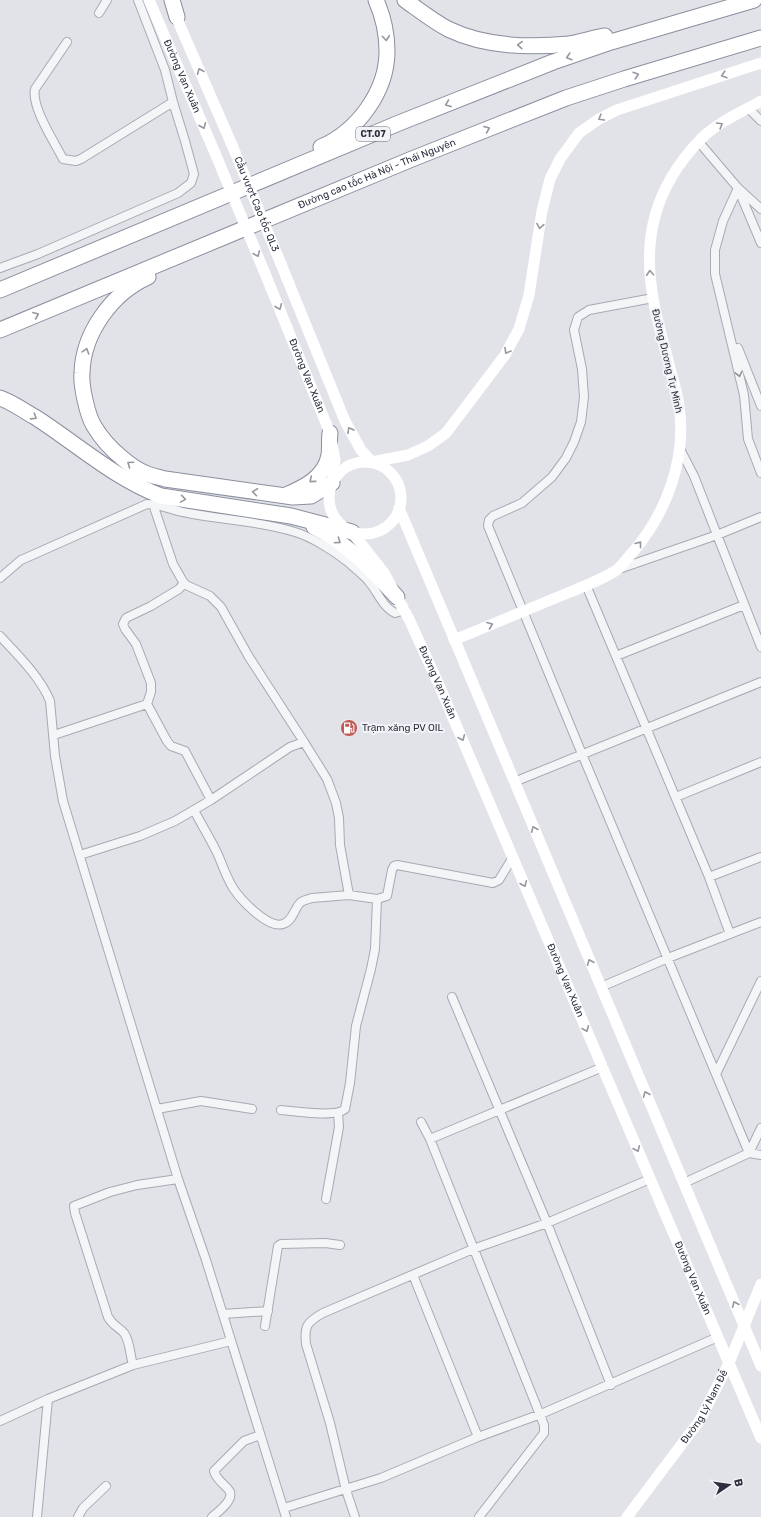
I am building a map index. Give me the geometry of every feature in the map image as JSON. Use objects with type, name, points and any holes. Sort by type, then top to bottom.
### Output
[{"type":"highway","points":[[172,0],[176,17]]},
{"type":"highway","points":[[0,280],[316,149],[343,134],[353,126],[375,97],[384,74],[387,50],[386,33],[376,0]]},
{"type":"highway","points":[[405,0],[428,17],[449,29],[476,40],[502,45],[530,46],[570,44],[608,35],[670,16],[750,0]]},
{"type":"highway","name":"CT.07","points":[[0,290],[399,123],[553,62],[611,42],[754,0]]},
{"type":"highway","name":"Đường cao tốc Hà Nội - Thái Nguyên","points":[[0,330],[412,159],[566,98],[761,38]]},
{"type":"highway","points":[[332,483],[311,496],[293,497],[165,479],[145,474],[114,452],[93,425],[87,409],[83,388],[82,373],[84,356],[90,338],[102,315],[124,291],[141,280],[274,226],[412,159]]},
{"type":"highway","points":[[0,398],[45,424],[121,477],[143,489],[161,496],[292,516],[352,532]]},
{"type":"highway","points":[[284,496],[304,487],[324,469],[329,456],[330,433]]},
{"type":"highway","points":[[292,516],[322,531],[346,547],[368,566],[401,603]]},
{"type":"main road","name":"Đường Vạn Xuân","points":[[149,0],[215,153]]},
{"type":"main road","name":"Đường Vạn Xuân","points":[[169,0],[232,145]]},
{"type":"main road","points":[[372,462],[384,467],[393,475],[399,485],[401,497],[399,508],[394,520],[386,528],[375,533],[364,534],[352,532],[342,526],[330,507],[329,495],[332,483],[339,473],[348,466],[360,462],[372,462],[408,455],[428,446],[446,433],[505,355],[519,329],[529,294],[542,211],[550,179],[560,159],[579,134],[599,119],[617,110],[761,63]]},
{"type":"main road","name":"Đường Dương Tự Minh","points":[[454,640],[586,585],[618,569],[640,544],[652,526],[665,501],[674,474],[680,449],[681,425],[679,405],[653,298],[650,244],[653,220],[660,200],[674,173],[698,141],[761,101]]},
{"type":"main road","name":"Cầu vượt Cao tốc QL3","points":[[232,145],[281,264]]},
{"type":"main road","name":"Cầu vượt Cao tốc QL3","points":[[215,153],[264,271]]},
{"type":"main road","name":"Đường Vạn Xuân","points":[[281,264],[345,421],[361,450],[372,462]]},
{"type":"main road","name":"Đường Vạn Xuân","points":[[264,271],[330,433],[334,460],[332,483]]},
{"type":"main road","points":[[399,508],[761,1366]]},
{"type":"main road","name":"Đường Vạn Xuân","points":[[352,532],[384,573],[401,603],[439,685],[761,1438]]},
{"type":"main road","name":"Đường Lý Nam Đế","points":[[627,1517],[700,1420],[729,1364],[761,1284]]},
{"type":"street","points":[[99,13],[107,0]]},
{"type":"street","points":[[0,268],[38,254],[178,193],[192,183],[194,174],[172,102],[163,64],[138,0]]},
{"type":"street","points":[[67,42],[35,89],[34,93],[38,110],[63,159],[76,162],[172,102]]},
{"type":"street","points":[[748,108],[761,121]]},
{"type":"street","points":[[698,141],[738,188],[761,209]]},
{"type":"street","points":[[738,188],[761,243]]},
{"type":"street","points":[[738,188],[722,221],[715,250],[715,274],[728,323],[744,395],[748,439],[761,473]]},
{"type":"street","points":[[653,298],[589,310],[578,317],[574,330],[582,369],[584,397],[581,422],[574,442],[566,458],[552,477],[522,503],[493,516],[489,520],[488,526],[749,1153]]},
{"type":"street","points":[[728,323],[761,406]]},
{"type":"street","points":[[680,449],[694,476],[761,646]]},
{"type":"street","points":[[0,578],[28,556],[147,504],[153,504],[188,513],[272,526],[297,532],[317,542],[346,561],[367,580],[386,606],[392,611],[395,613],[401,603]]},
{"type":"street","points":[[153,504],[173,564],[184,582],[210,596],[221,607],[250,657],[327,779],[336,803],[339,818],[340,846],[349,895]]},
{"type":"street","points":[[618,569],[717,535],[761,517]]},
{"type":"street","points":[[184,582],[179,589],[124,620],[123,624],[136,644],[151,683],[151,692],[147,704],[166,741],[171,746],[185,751],[212,800]]},
{"type":"street","points":[[586,585],[676,797],[709,877],[730,934]]},
{"type":"street","points":[[616,656],[744,605]]},
{"type":"street","points":[[0,636],[37,679],[50,701],[55,756],[64,801],[178,1179],[202,1246],[286,1517]]},
{"type":"street","points":[[514,782],[761,682]]},
{"type":"street","points":[[54,735],[147,704]]},
{"type":"street","points":[[80,855],[140,836],[175,822],[212,800],[290,747],[304,742]]},
{"type":"street","points":[[676,797],[761,762]]},
{"type":"street","points":[[194,810],[211,841],[233,888],[261,917],[277,925],[287,922],[301,903],[312,898],[349,895],[377,899],[388,896],[392,870],[394,866],[397,865],[493,883],[499,880],[513,857]]},
{"type":"street","points":[[709,877],[761,857]]},
{"type":"street","points":[[281,1110],[305,1113],[338,1113],[342,1111],[346,1105],[356,1026],[375,949],[377,899]]},
{"type":"street","points":[[601,987],[668,958],[761,922]]},
{"type":"street","points":[[716,1074],[761,981]]},
{"type":"street","points":[[452,997],[611,1384]]},
{"type":"street","points":[[430,1139],[603,1067]]},
{"type":"street","points":[[157,1109],[201,1101],[252,1108]]},
{"type":"street","points":[[326,1198],[339,1127],[338,1113]]},
{"type":"street","points":[[421,1122],[430,1139],[544,1424],[544,1433],[479,1517]]},
{"type":"street","points":[[749,1153],[761,1128]]},
{"type":"street","points":[[684,1183],[749,1153],[761,1155]]},
{"type":"street","points":[[133,1365],[123,1332],[114,1326],[108,1317],[74,1206],[110,1192],[137,1185],[178,1179]]},
{"type":"street","points":[[355,1517],[346,1490],[330,1423],[306,1344],[305,1333],[307,1326],[312,1320],[323,1313],[474,1249],[546,1223],[650,1179]]},
{"type":"street","points":[[265,1326],[277,1248],[281,1244],[324,1243],[340,1245]]},
{"type":"street","points":[[413,1275],[478,1437]]},
{"type":"street","points":[[223,1314],[268,1311]]},
{"type":"street","points":[[284,1508],[381,1478],[478,1437],[541,1414],[718,1337]]},
{"type":"street","points":[[0,1421],[48,1399],[133,1365],[231,1341]]},
{"type":"street","points":[[37,1517],[48,1399]]},
{"type":"street","points":[[212,1517],[222,1509],[230,1496],[228,1489],[216,1476],[214,1471],[244,1441],[260,1435]]},
{"type":"street","points":[[78,1517],[83,1508],[106,1486]]},
{"type":"place","name":"Trạm xăng PV OIL","points":[[349,728]]}]
